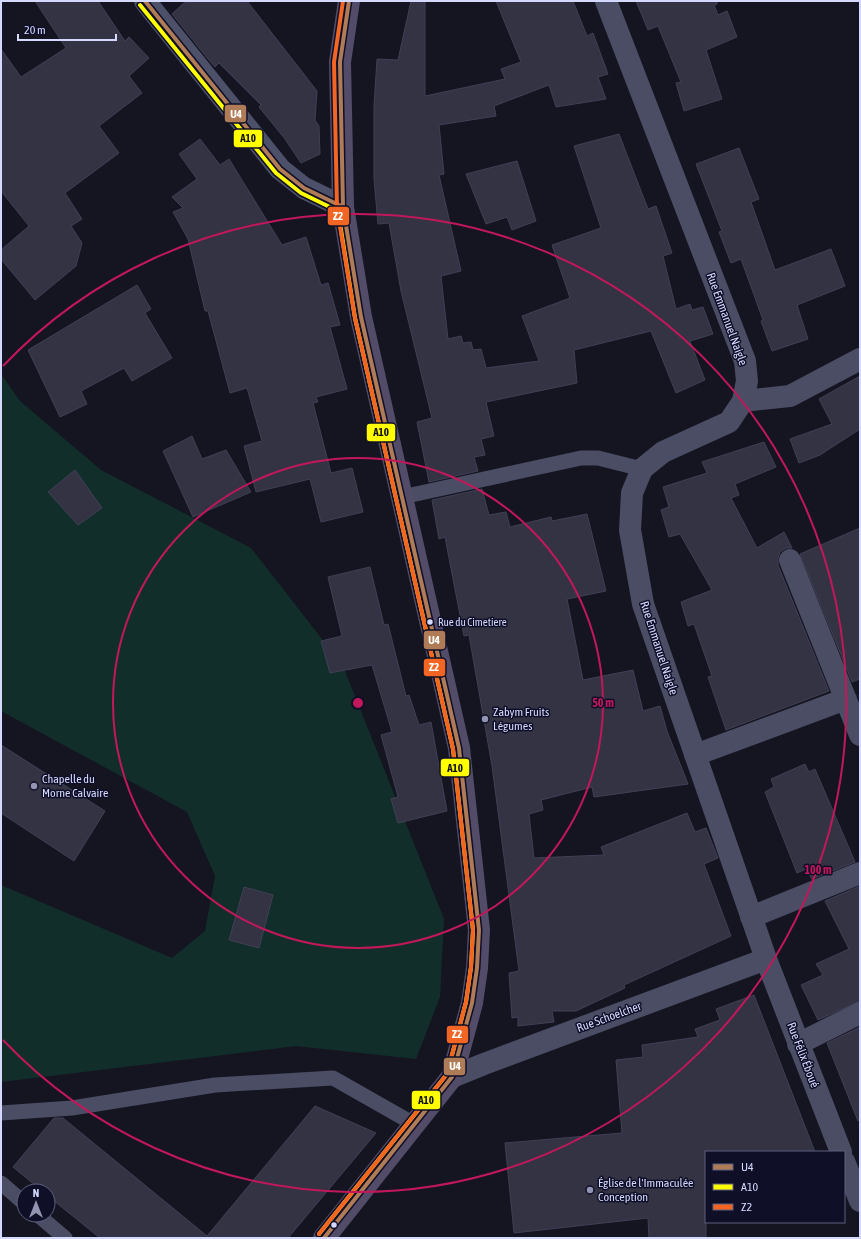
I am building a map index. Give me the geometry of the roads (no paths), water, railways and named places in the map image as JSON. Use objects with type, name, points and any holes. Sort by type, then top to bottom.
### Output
[{"type":"main road","points":[[324,1238],[452,1077],[472,1004],[477,968],[479,930],[459,748],[361,317],[343,207],[340,62],[350,1]]},
{"type":"street","points":[[145,1],[280,169],[304,188],[343,207]]},
{"type":"street","name":"Rue Emmanuel Naigle","points":[[606,1],[745,361],[747,381],[743,401],[729,422],[663,452],[642,470],[632,493],[630,530],[643,604],[766,958]]},
{"type":"street","points":[[743,401],[790,396],[860,359]]},
{"type":"street","points":[[790,560],[860,735]]},
{"type":"street","points":[[695,755],[846,699]]},
{"type":"street","points":[[751,917],[860,873]]},
{"type":"street","name":"Rue Schoelcher","points":[[452,1077],[766,958]]},
{"type":"street","name":"Rue Félix Éboué","points":[[766,958],[841,1151]]},
{"type":"street","points":[[798,1044],[860,1013]]},
{"type":"street","points":[[845,1164],[860,1201]]},
{"type":"lane","points":[[402,497],[581,458],[598,458],[642,470]]},
{"type":"lane","points":[[1,1113],[72,1108],[215,1085],[333,1078],[414,1124]]},
{"type":"lane","points":[[1,1183],[16,1196]]},
{"type":"lane","points":[[47,1223],[65,1238]]},
{"type":"place","name":"Rue du Cimetiere","points":[[430,622]]},
{"type":"place","name":"Zabym Fruits Légumes","points":[[485,719]]},
{"type":"place","name":"Chapelle du Morne Calvaire","points":[[34,786]]},
{"type":"place","name":"Église de l'Immaculée Conception","points":[[590,1190]]}]
